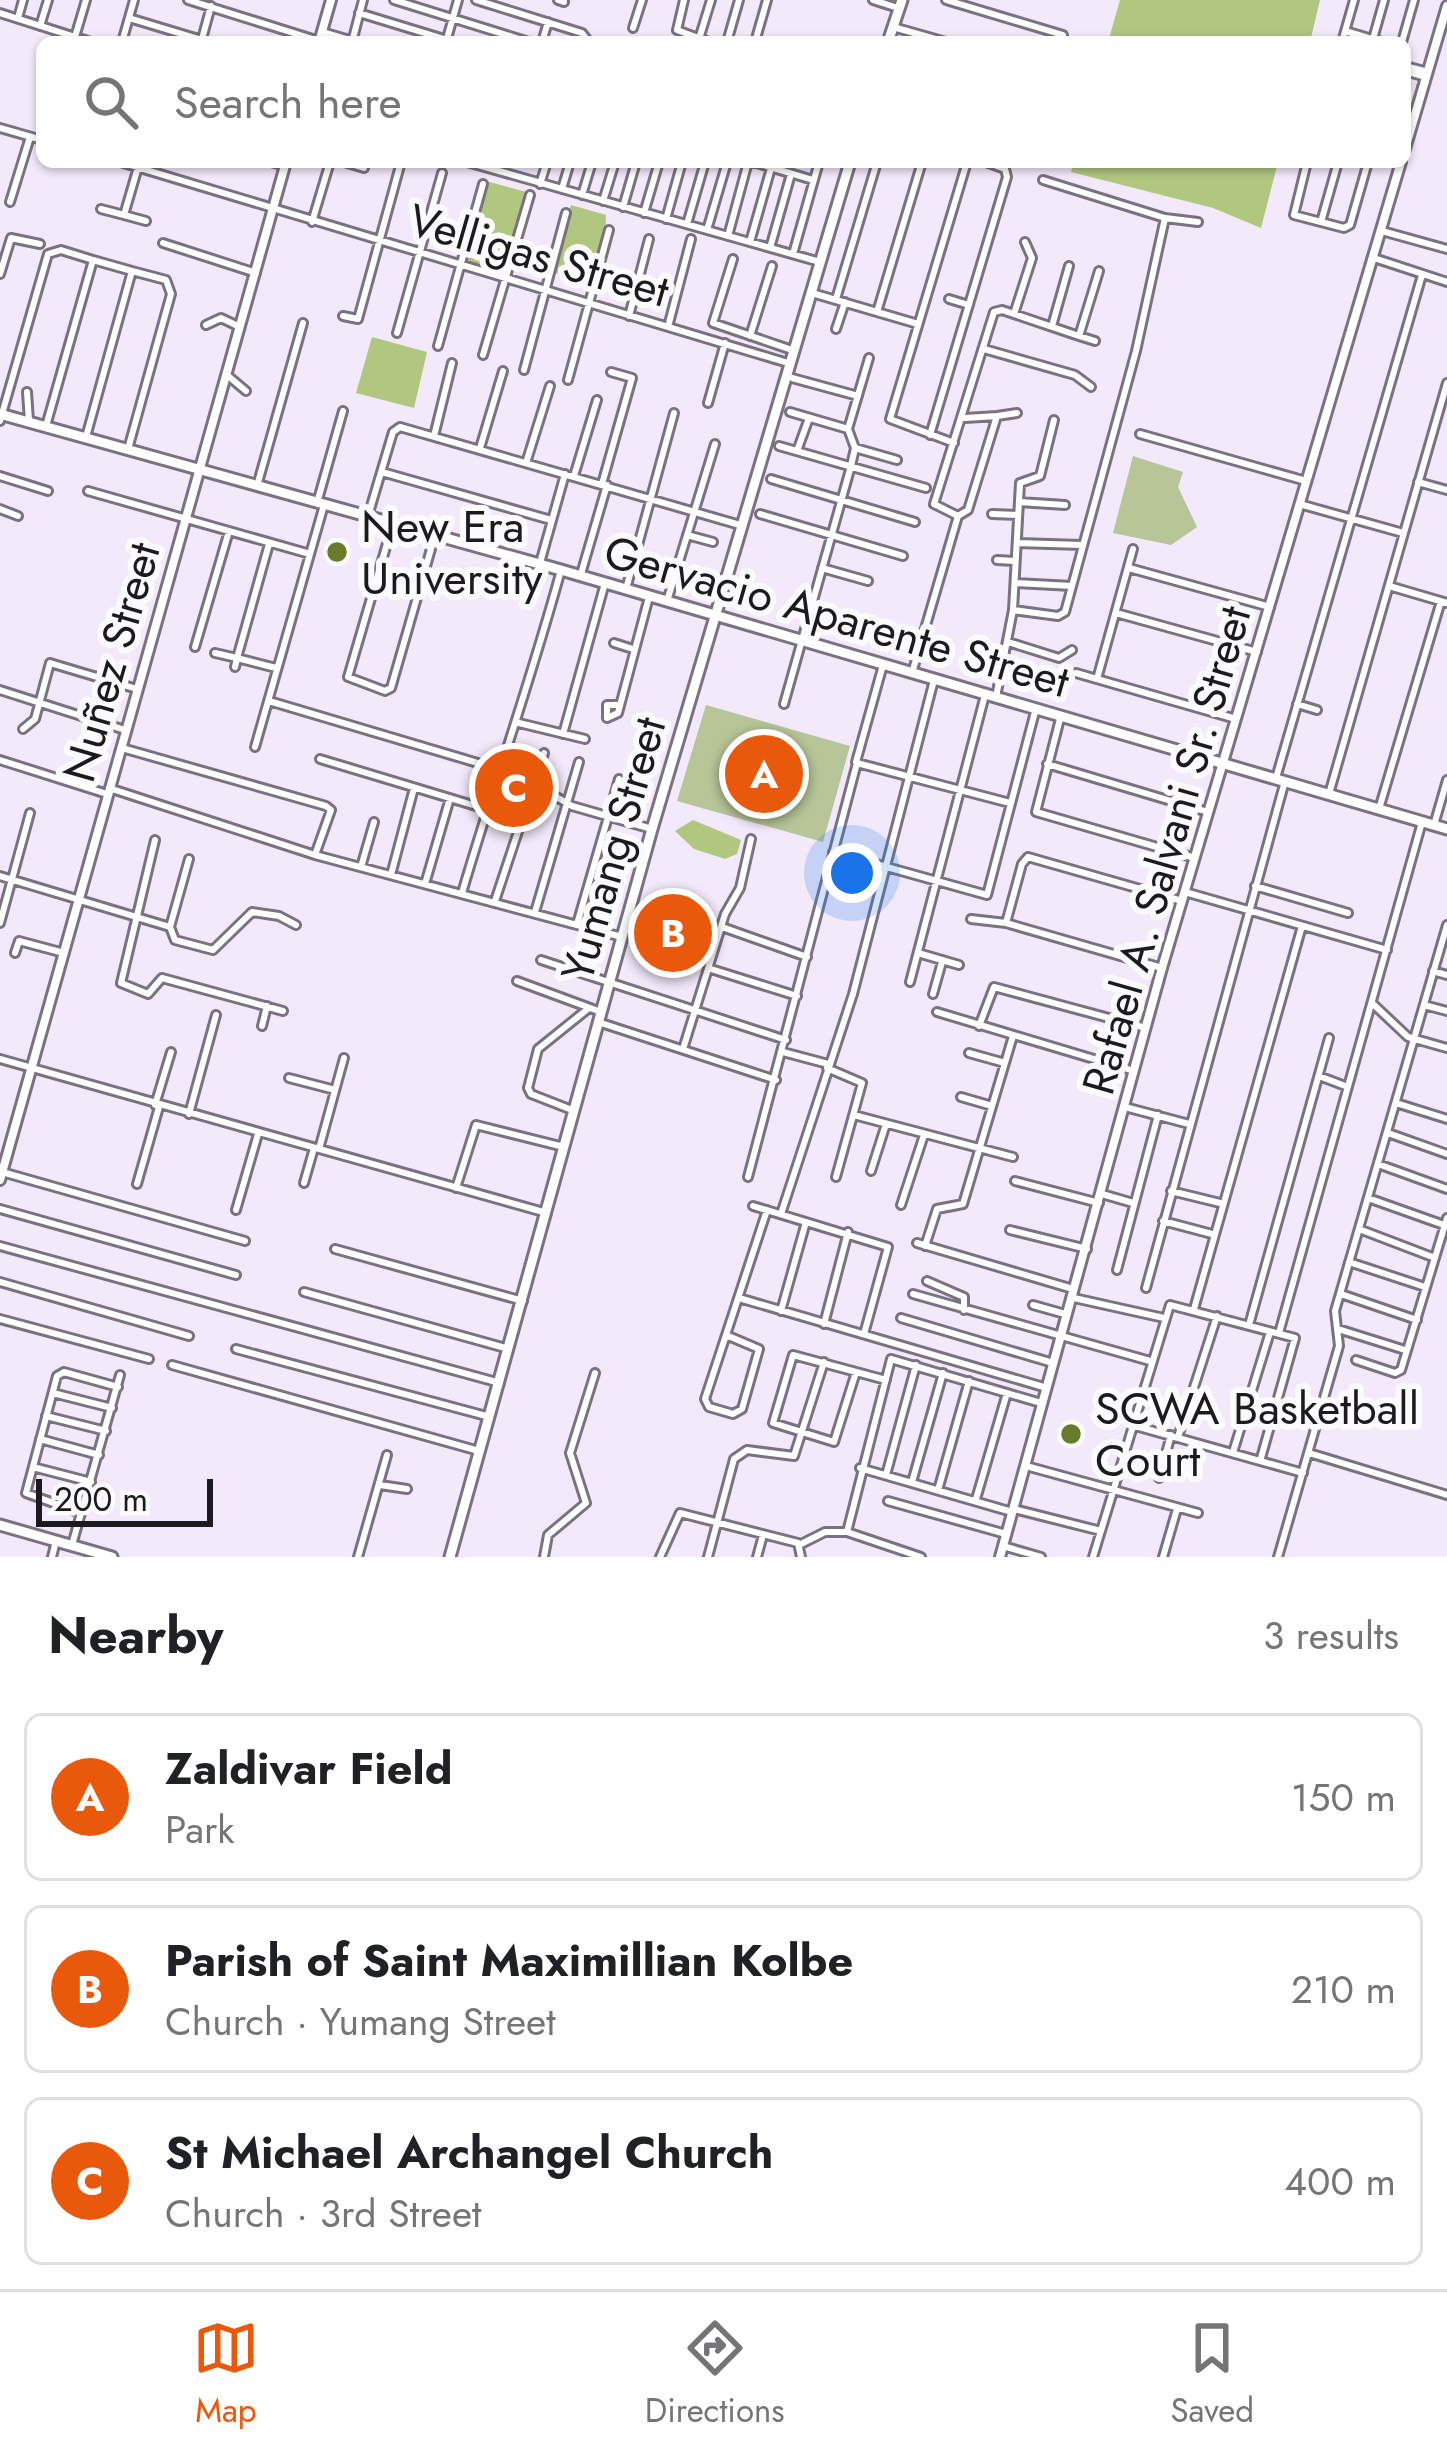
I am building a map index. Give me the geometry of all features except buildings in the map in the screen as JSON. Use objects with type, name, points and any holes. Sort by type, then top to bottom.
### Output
[{"type":"main road","points":[[890,36],[901,4]]},
{"type":"main road","name":"Yumang Street","points":[[450,1557],[652,829],[848,168]]},
{"type":"main road","name":"Gervacio Aparente Street","points":[[1,417],[46,425],[561,570],[1447,829]]},
{"type":"main road","points":[[0,1525],[112,1557]]},
{"type":"street","points":[[18,18],[23,0]]},
{"type":"street","points":[[40,26],[48,0]]},
{"type":"street","points":[[75,36],[86,0]]},
{"type":"street","points":[[124,36],[134,0]]},
{"type":"street","points":[[188,0],[313,36]]},
{"type":"street","points":[[321,36],[331,0]]},
{"type":"street","points":[[354,36],[363,0]]},
{"type":"street","points":[[394,0],[509,36]]},
{"type":"street","points":[[450,36],[458,0]]},
{"type":"street","points":[[476,0],[583,36]]},
{"type":"street","points":[[510,11],[514,0]]},
{"type":"street","points":[[633,28],[642,0]]},
{"type":"street","points":[[684,0],[677,30],[692,36]]},
{"type":"street","points":[[700,36],[711,0]]},
{"type":"street","points":[[729,36],[740,0]]},
{"type":"street","points":[[757,36],[767,0]]},
{"type":"street","points":[[873,0],[901,4]]},
{"type":"street","points":[[946,0],[1063,34]]},
{"type":"street","points":[[1344,36],[1354,0]]},
{"type":"street","points":[[1374,36],[1384,0]]},
{"type":"street","points":[[1404,36],[1414,0]]},
{"type":"street","points":[[1411,129],[1447,5]]},
{"type":"street","points":[[202,36],[211,6]]},
{"type":"street","points":[[0,13],[72,36]]},
{"type":"street","points":[[359,14],[432,36]]},
{"type":"street","points":[[129,18],[185,36]]},
{"type":"street","points":[[544,36],[548,22]]},
{"type":"street","points":[[893,27],[925,36]]},
{"type":"street","points":[[1345,31],[1362,36]]},
{"type":"street","points":[[1411,70],[1427,75]]},
{"type":"street","points":[[0,128],[36,138]]},
{"type":"street","points":[[10,202],[30,136]]},
{"type":"street","points":[[124,215],[138,168]]},
{"type":"street","name":"Velligas Street","points":[[141,168],[788,363]]},
{"type":"street","name":"Nuñez Street","points":[[1,1176],[4,1147],[32,1067],[284,168]]},
{"type":"street","points":[[312,222],[328,168]]},
{"type":"street","points":[[343,316],[357,321],[399,168]]},
{"type":"street","points":[[488,168],[820,262]]},
{"type":"street","points":[[505,173],[506,168]]},
{"type":"street","points":[[540,184],[545,168]]},
{"type":"street","points":[[562,190],[568,168]]},
{"type":"street","points":[[583,195],[590,168]]},
{"type":"street","points":[[603,201],[612,168]]},
{"type":"street","points":[[623,207],[634,168]]},
{"type":"street","points":[[644,213],[657,168]]},
{"type":"street","points":[[666,219],[680,168]]},
{"type":"street","points":[[686,224],[703,168]]},
{"type":"street","points":[[707,230],[725,168]]},
{"type":"street","points":[[728,236],[749,168]]},
{"type":"street","points":[[750,242],[771,168],[814,181]]},
{"type":"street","points":[[793,254],[817,168]]},
{"type":"street","points":[[836,329],[876,168]]},
{"type":"street","points":[[877,312],[920,168]]},
{"type":"street","points":[[954,443],[890,418],[965,168]]},
{"type":"street","points":[[930,435],[1008,174],[997,168]]},
{"type":"street","points":[[1305,168],[1293,212],[1348,228],[1366,168]]},
{"type":"street","points":[[1321,222],[1335,168]]},
{"type":"street","name":"Rafael A. Salvani Sr. Street","points":[[1000,1557],[1162,968],[1310,482],[1399,168]]},
{"type":"street","points":[[397,333],[442,173]]},
{"type":"street","points":[[770,248],[791,174]]},
{"type":"street","points":[[1042,180],[1165,218],[1198,222]]},
{"type":"street","points":[[439,346],[483,184]]},
{"type":"street","points":[[483,356],[530,195]]},
{"type":"street","points":[[101,208],[146,221]]},
{"type":"street","points":[[524,370],[566,213]]},
{"type":"street","points":[[1013,610],[1062,616],[1136,351],[1165,218]]},
{"type":"street","points":[[568,380],[609,230]]},
{"type":"street","points":[[1382,231],[1447,249]]},
{"type":"street","points":[[0,274],[11,238],[40,244]]},
{"type":"street","points":[[629,316],[649,239]]},
{"type":"street","points":[[668,327],[692,239]]},
{"type":"street","points":[[1014,314],[1032,258],[1025,242]]},
{"type":"street","points":[[163,243],[256,273]]},
{"type":"street","points":[[1,417],[48,254],[61,250],[166,280],[171,294],[128,448]]},
{"type":"street","points":[[1375,258],[1447,282]]},
{"type":"street","points":[[733,259],[713,323],[792,350]]},
{"type":"street","points":[[46,425],[93,260]]},
{"type":"street","points":[[750,336],[772,266]]},
{"type":"street","points":[[1052,327],[1069,266]]},
{"type":"street","points":[[86,436],[132,271]]},
{"type":"street","points":[[1079,336],[1099,271]]},
{"type":"street","points":[[1146,1288],[1256,886],[1297,704],[1422,274]]},
{"type":"street","points":[[810,292],[918,324]]},
{"type":"street","points":[[949,298],[969,304]]},
{"type":"street","points":[[958,516],[934,506],[995,310],[1095,341]]},
{"type":"street","points":[[206,325],[221,318],[240,327]]},
{"type":"street","points":[[257,487],[303,323]]},
{"type":"street","points":[[708,403],[725,344]]},
{"type":"street","points":[[984,349],[1070,373],[1091,387]]},
{"type":"street","points":[[784,704],[851,466],[855,448],[848,429],[869,358]]},
{"type":"street","points":[[434,437],[452,363]]},
{"type":"street","points":[[480,449],[502,371]]},
{"type":"street","points":[[581,576],[632,378],[611,372]]},
{"type":"street","points":[[227,375],[246,391]]},
{"type":"street","points":[[792,378],[858,396]]},
{"type":"street","points":[[1328,794],[1447,382]]},
{"type":"street","points":[[526,463],[550,386]]},
{"type":"street","points":[[27,392],[29,422]]},
{"type":"street","points":[[539,564],[550,520],[597,400]]},
{"type":"street","points":[[255,747],[310,554],[343,411]]},
{"type":"street","points":[[790,412],[848,429]]},
{"type":"street","points":[[964,418],[1017,412]]},
{"type":"street","points":[[626,589],[674,413]]},
{"type":"street","points":[[912,673],[958,516],[968,510],[997,416]]},
{"type":"street","points":[[797,451],[809,418]]},
{"type":"street","points":[[910,982],[960,790],[1008,642],[1020,480],[1042,473],[1054,419]]},
{"type":"street","points":[[368,516],[395,429],[740,525]]},
{"type":"street","points":[[1140,434],[1310,482]]},
{"type":"street","points":[[668,602],[715,444]]},
{"type":"street","points":[[779,446],[926,488]]},
{"type":"street","points":[[855,448],[897,460]]},
{"type":"street","points":[[382,472],[550,520]]},
{"type":"street","points":[[0,476],[48,491]]},
{"type":"street","points":[[771,479],[915,522]]},
{"type":"street","points":[[1418,482],[1447,490]]},
{"type":"street","points":[[88,491],[310,554]]},
{"type":"street","points":[[1019,502],[1065,505]]},
{"type":"street","points":[[1303,505],[1404,533]]},
{"type":"street","points":[[0,509],[18,516]]},
{"type":"street","points":[[760,514],[903,556]]},
{"type":"street","points":[[992,514],[1018,515]]},
{"type":"street","points":[[393,523],[348,677],[386,691],[434,535]]},
{"type":"street","points":[[195,647],[229,530]]},
{"type":"street","points":[[687,535],[713,542]]},
{"type":"street","points":[[236,662],[269,542]]},
{"type":"street","points":[[1017,543],[1082,545]]},
{"type":"street","points":[[1097,679],[1133,549]]},
{"type":"street","points":[[997,560],[1016,561]]},
{"type":"street","points":[[822,568],[868,580]]},
{"type":"street","points":[[1129,568],[1271,607]]},
{"type":"street","points":[[461,893],[498,769],[519,722],[561,570]]},
{"type":"street","points":[[1015,583],[1072,586]]},
{"type":"street","points":[[563,734],[604,584]]},
{"type":"street","points":[[1379,809],[1444,602],[1389,586]]},
{"type":"street","points":[[618,705],[649,596]]},
{"type":"street","points":[[1116,613],[1257,652]]},
{"type":"street","points":[[1008,642],[1059,658],[1072,650]]},
{"type":"street","points":[[614,643],[634,649]]},
{"type":"street","points":[[215,653],[278,669]]},
{"type":"street","points":[[23,729],[34,722],[50,664],[137,689]]},
{"type":"street","points":[[748,1177],[883,665]]},
{"type":"street","points":[[1076,674],[1237,719]]},
{"type":"street","points":[[781,1214],[885,868],[934,680]]},
{"type":"street","points":[[0,690],[125,730]]},
{"type":"street","points":[[269,701],[498,769]]},
{"type":"street","points":[[1297,704],[1317,710]]},
{"type":"street","points":[[833,852],[987,895],[1036,708]]},
{"type":"street","points":[[1061,715],[1036,812],[1195,858]]},
{"type":"street","points":[[519,722],[585,739]]},
{"type":"street","points":[[121,748],[329,807],[315,856]]},
{"type":"street","points":[[495,902],[544,753]]},
{"type":"street","points":[[320,759],[486,809]]},
{"type":"street","points":[[536,911],[579,762]]},
{"type":"street","points":[[855,766],[860,762],[1010,803]]},
{"type":"street","points":[[0,763],[108,791],[315,856],[536,911],[622,938]]},
{"type":"street","points":[[1047,764],[1208,812]]},
{"type":"street","points":[[577,924],[619,779]]},
{"type":"street","points":[[1434,825],[1447,780]]},
{"type":"street","points":[[534,784],[567,804],[652,829]]},
{"type":"street","points":[[391,875],[414,788]]},
{"type":"street","points":[[425,884],[449,798]]},
{"type":"street","points":[[0,923],[29,813]]},
{"type":"street","points":[[1234,1449],[1348,1087],[1422,821]]},
{"type":"street","points":[[361,868],[374,822]]},
{"type":"street","points":[[683,1049],[722,927],[740,888],[751,839]]},
{"type":"street","points":[[155,840],[124,986],[148,994],[162,978],[283,1011]]},
{"type":"street","points":[[1006,922],[1025,858],[1247,910],[1387,950]]},
{"type":"street","points":[[189,859],[170,927],[175,940],[208,952],[252,912],[279,916],[296,925]]},
{"type":"street","points":[[0,877],[170,927]]},
{"type":"street","points":[[1256,886],[1348,913]]},
{"type":"street","points":[[971,919],[1006,922],[1162,968]]},
{"type":"street","points":[[1278,1557],[1339,1346],[1334,1328],[1340,1294],[1447,925]]},
{"type":"street","points":[[1194,1309],[1302,926]]},
{"type":"street","points":[[722,927],[807,957]]},
{"type":"street","points":[[15,953],[19,940],[64,953]]},
{"type":"street","points":[[918,953],[959,965]]},
{"type":"street","points":[[541,960],[786,1040]]},
{"type":"street","points":[[933,994],[942,961]]},
{"type":"street","points":[[711,969],[797,996]]},
{"type":"street","points":[[1433,971],[1447,975]]},
{"type":"street","points":[[517,981],[683,1049],[776,1080]]},
{"type":"street","points":[[980,1026],[994,987],[1146,1028]]},
{"type":"street","points":[[1372,1003],[1414,1039],[1447,1048]]},
{"type":"street","points":[[1424,1005],[1447,1011]]},
{"type":"street","points":[[262,1026],[267,1006]]},
{"type":"street","points":[[575,1112],[528,1093],[528,1088],[538,1049],[589,1008]]},
{"type":"street","points":[[938,1012],[1134,1071]]},
{"type":"street","points":[[189,1114],[216,1015]]},
{"type":"street","points":[[1013,1036],[962,1208],[937,1209],[921,1244],[1164,1318]]},
{"type":"street","points":[[1249,1325],[1329,1038]]},
{"type":"street","points":[[137,1184],[171,1052]]},
{"type":"street","points":[[783,1052],[861,1081],[836,1177]]},
{"type":"street","points":[[969,1053],[1006,1063]]},
{"type":"street","points":[[0,1058],[547,1213]]},
{"type":"street","points":[[304,1183],[344,1058]]},
{"type":"street","points":[[1318,1076],[1348,1087]]},
{"type":"street","points":[[289,1078],[335,1090]]},
{"type":"street","points":[[961,1097],[993,1106]]},
{"type":"street","points":[[1396,1103],[1447,1118]]},
{"type":"street","points":[[1126,1107],[1189,1124]]},
{"type":"street","points":[[854,1115],[1013,1157]]},
{"type":"street","points":[[1117,1270],[1158,1115]]},
{"type":"street","points":[[871,1171],[886,1124]]},
{"type":"street","points":[[456,1188],[476,1125],[565,1147]]},
{"type":"street","points":[[1388,1132],[1447,1154]]},
{"type":"street","points":[[236,1210],[258,1134]]},
{"type":"street","points":[[901,1205],[924,1134]]},
{"type":"street","points":[[1378,1164],[1447,1189]]},
{"type":"street","points":[[1,1176],[244,1241]]},
{"type":"street","points":[[1016,1181],[1134,1203]]},
{"type":"street","points":[[1171,1191],[1221,1203]]},
{"type":"street","points":[[1357,1360],[1395,1373],[1407,1351],[1446,1222],[1368,1198]]},
{"type":"street","points":[[752,1206],[888,1247],[864,1334]]},
{"type":"street","points":[[0,1209],[236,1276]]},
{"type":"street","points":[[726,1335],[759,1349],[742,1409],[733,1414],[705,1402],[726,1335],[767,1210]]},
{"type":"street","points":[[781,1311],[806,1221]]},
{"type":"street","points":[[1163,1221],[1213,1234]]},
{"type":"street","points":[[1359,1229],[1435,1258]]},
{"type":"street","points":[[1010,1230],[1088,1249]]},
{"type":"street","points":[[824,1324],[848,1232]]},
{"type":"street","points":[[0,1246],[500,1383]]},
{"type":"street","points":[[335,1249],[523,1300]]},
{"type":"street","points":[[1349,1262],[1426,1288]]},
{"type":"street","points":[[927,1281],[956,1289],[964,1298],[964,1310]]},
{"type":"street","points":[[0,1282],[189,1336]]},
{"type":"street","points":[[304,1292],[509,1349]]},
{"type":"street","points":[[913,1294],[1150,1361]]},
{"type":"street","points":[[1340,1294],[1417,1320]]},
{"type":"street","points":[[739,1298],[1048,1388]]},
{"type":"street","points":[[1093,1557],[1150,1361],[1172,1304],[1297,1342],[1262,1458]]},
{"type":"street","points":[[1033,1305],[1069,1315]]},
{"type":"street","points":[[1160,1478],[1217,1316]]},
{"type":"street","points":[[0,1318],[149,1359]]},
{"type":"street","points":[[902,1318],[1055,1363]]},
{"type":"street","points":[[1334,1328],[1407,1351]]},
{"type":"street","points":[[236,1349],[490,1417]]},
{"type":"street","points":[[856,1372],[834,1442],[773,1420],[795,1354],[886,1380]]},
{"type":"street","points":[[847,1532],[891,1359],[1044,1403]]},
{"type":"street","points":[[708,1557],[738,1454],[794,1456],[824,1363]]},
{"type":"street","points":[[172,1365],[479,1451]]},
{"type":"street","points":[[886,1475],[916,1365]]},
{"type":"street","points":[[81,1513],[29,1498],[46,1415],[64,1372],[118,1388]]},
{"type":"street","points":[[544,1557],[548,1535],[586,1503],[570,1453],[596,1372]]},
{"type":"street","points":[[913,1482],[943,1373]]},
{"type":"street","points":[[76,1550],[81,1513],[120,1375]]},
{"type":"street","points":[[938,1490],[969,1381]]},
{"type":"street","points":[[53,1393],[112,1408]]},
{"type":"street","points":[[975,1500],[1007,1393]]},
{"type":"street","points":[[46,1415],[106,1431]]},
{"type":"street","points":[[1132,1425],[1223,1451],[1234,1449],[1303,1473]]},
{"type":"street","points":[[40,1439],[99,1455]]},
{"type":"street","points":[[1309,1453],[1447,1495]]},
{"type":"street","points":[[358,1557],[387,1455]]},
{"type":"street","points":[[1026,1466],[1198,1513]]},
{"type":"street","points":[[33,1467],[91,1482]]},
{"type":"street","points":[[860,1468],[1101,1531]]},
{"type":"street","points":[[380,1485],[407,1489]]},
{"type":"street","points":[[888,1501],[1006,1534]]},
{"type":"street","points":[[1163,1557],[1178,1508]]},
{"type":"street","points":[[660,1557],[676,1514],[801,1544],[825,1532],[847,1532],[921,1557]]},
{"type":"street","points":[[757,1557],[764,1534]]},
{"type":"street","points":[[52,1557],[56,1541]]},
{"type":"street","points":[[801,1544],[801,1557]]},
{"type":"street","points":[[1003,1546],[1042,1557]]},
{"type":"green space","points":[[1120,0],[1320,0],[1311,36],[1110,36]]},
{"type":"green space","points":[[1072,168],[1276,168],[1261,228],[1213,208],[1071,172]]},
{"type":"green space","points":[[486,181],[530,193],[503,278],[462,266]]},
{"type":"green space","points":[[571,205],[606,215],[605,247],[573,277],[551,272]]},
{"type":"green space","points":[[372,337],[427,352],[414,408],[356,393]]},
{"type":"green space","points":[[1133,456],[1183,472],[1178,487],[1197,527],[1171,545],[1113,533]]},
{"type":"green space","points":[[706,705],[850,746],[823,842],[677,801]]},
{"type":"green space","points":[[693,820],[741,840],[737,854],[725,859],[694,849],[675,831]]},
{"type":"place","name":"New Era University","points":[[337,552]]},
{"type":"place","name":"Zaldivar Field","points":[[764,774]]},
{"type":"place","name":"St Michael Archangel Church","points":[[514,788]]},
{"type":"place","name":"Parish of Saint Maximillian Kolbe","points":[[673,933]]},
{"type":"place","name":"SCWA Basketball Court","points":[[1071,1434]]}]
